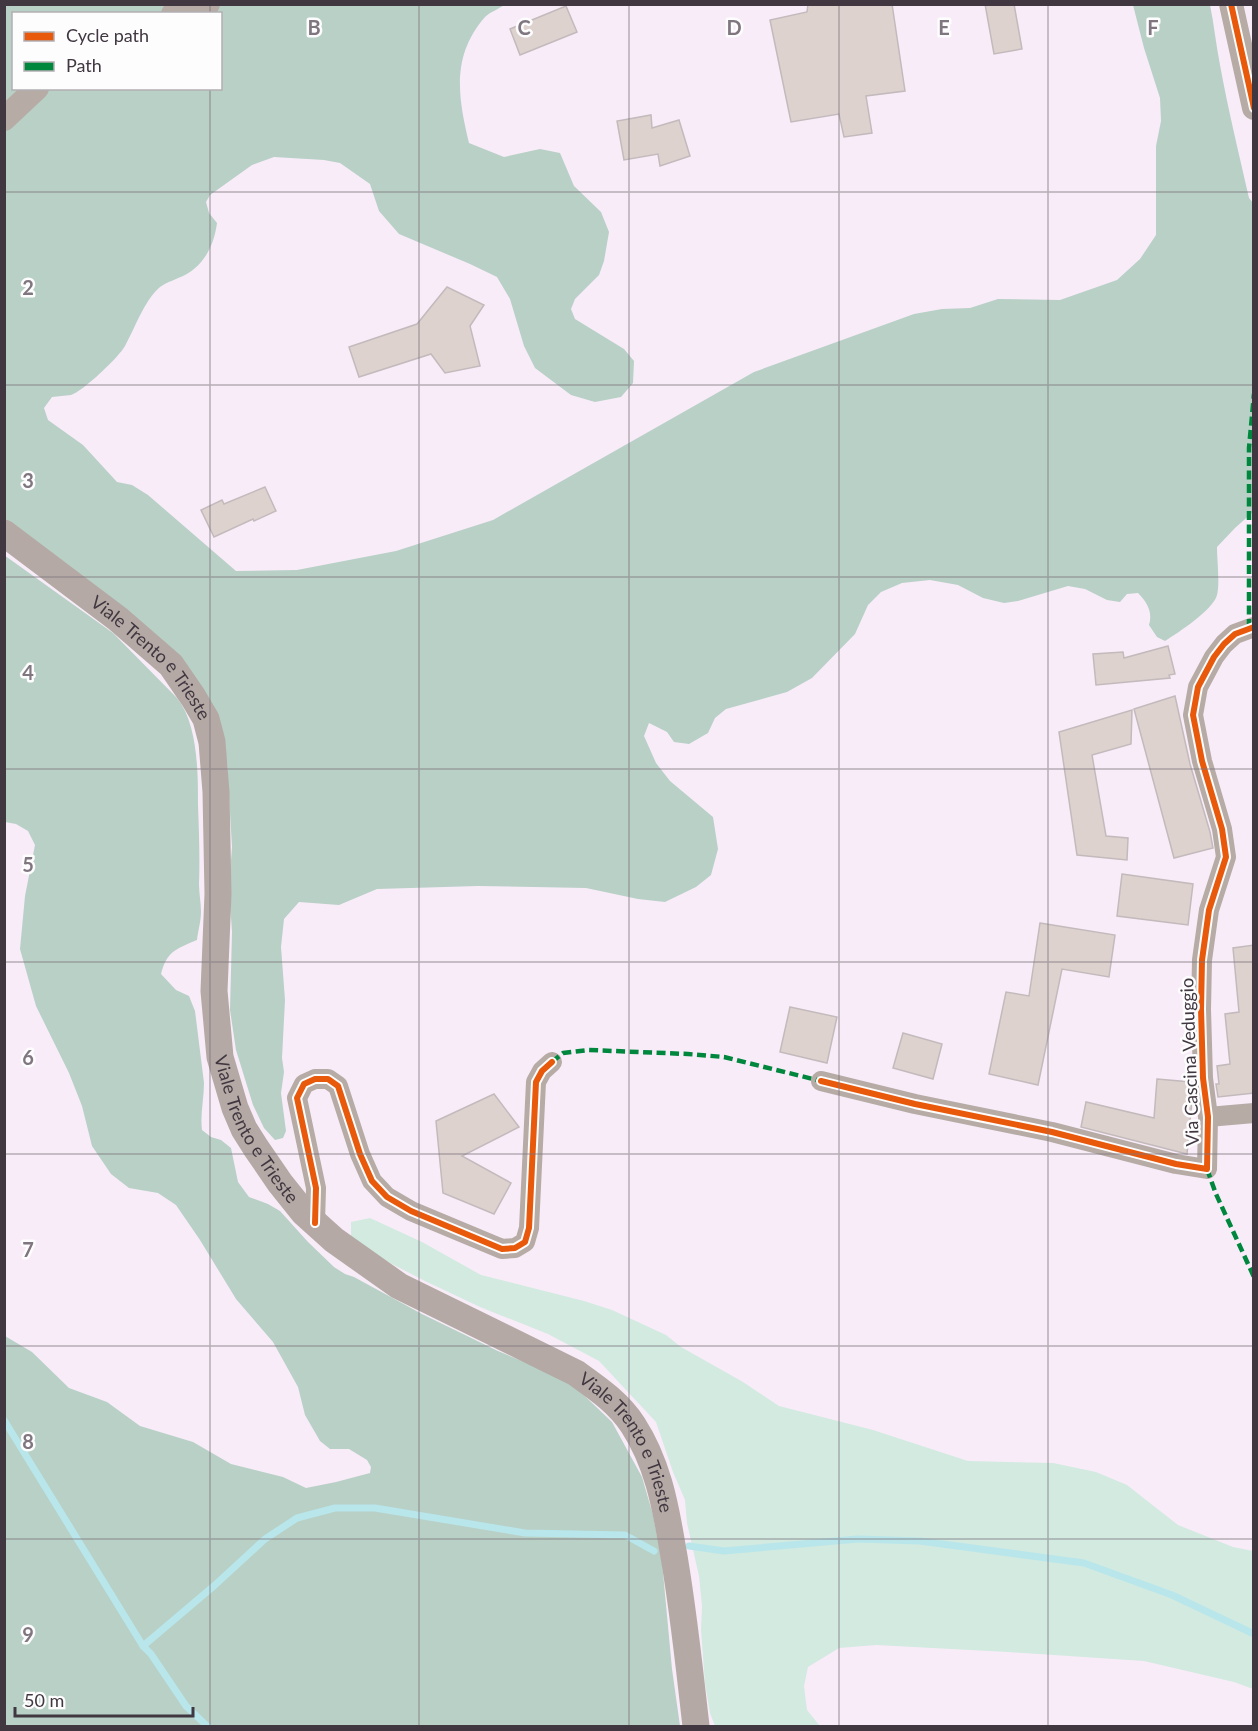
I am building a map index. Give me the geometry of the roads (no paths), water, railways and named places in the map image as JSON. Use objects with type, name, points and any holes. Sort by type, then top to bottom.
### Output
[{"type":"main road","name":"Viale Trento e Trieste","points":[[4,533],[118,619],[171,665],[206,719],[212,742],[216,792],[218,894],[214,991],[220,1057],[235,1108],[244,1129],[280,1184],[304,1213],[334,1240],[399,1286],[576,1373],[618,1406],[646,1446],[658,1476],[666,1508],[678,1575],[696,1726]]},
{"type":"street","points":[[180,12],[208,4]]},
{"type":"street","points":[[1231,4],[1254,108]]},
{"type":"street","points":[[4,119],[35,90]]},
{"type":"street","name":"Via Cascina Veduggio","points":[[821,1081],[915,1104],[1052,1132],[1176,1164],[1208,1169],[1208,1117],[1203,1078],[1200,1009],[1202,960],[1209,910],[1226,857],[1222,829],[1202,760],[1193,715],[1198,687],[1214,657],[1235,634],[1254,627]]},
{"type":"street","points":[[315,1223],[316,1188],[297,1098],[304,1084],[315,1079],[328,1079],[338,1086],[360,1154],[372,1180],[387,1197],[411,1211],[502,1249],[515,1248],[525,1242],[529,1228],[536,1082],[542,1071],[552,1062]]},
{"type":"street","points":[[1208,1117],[1254,1113]]},
{"type":"waterway","points":[[4,1420],[143,1646],[151,1654],[186,1706],[207,1726]]},
{"type":"waterway","points":[[143,1646],[265,1539],[297,1518],[335,1508],[375,1508],[525,1533],[625,1535],[654,1551]]},
{"type":"waterway","points":[[689,1546],[724,1551],[858,1539],[920,1541],[1084,1563],[1172,1595],[1254,1634]]}]
